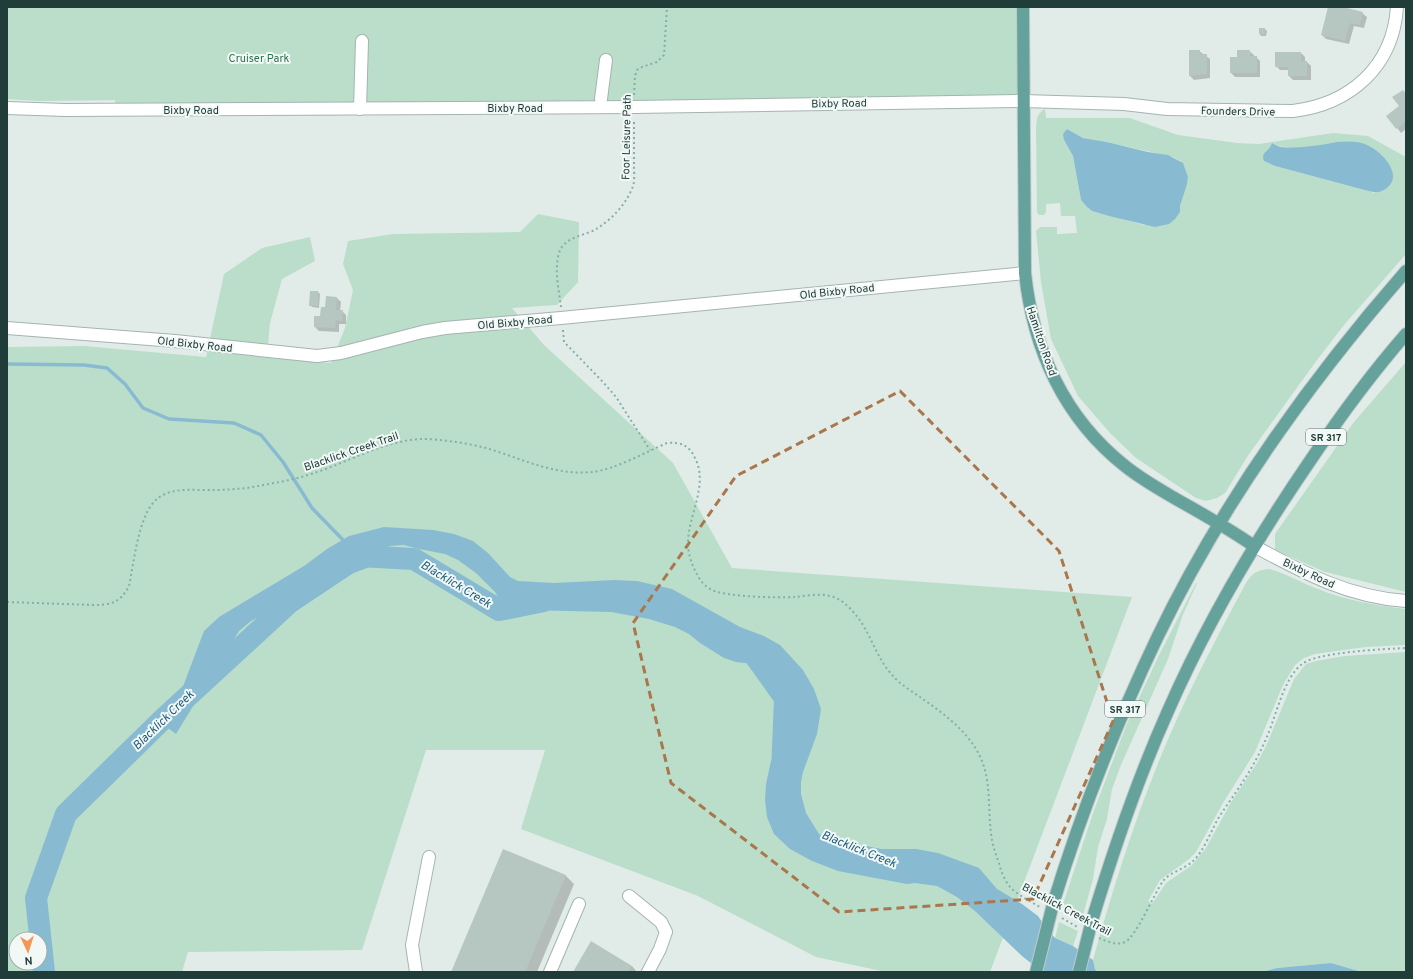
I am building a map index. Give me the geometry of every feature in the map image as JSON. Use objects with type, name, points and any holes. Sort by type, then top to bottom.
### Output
[{"type":"main road","name":"Hamilton Road","points":[[1023,7],[1025,273],[1027,297],[1047,364],[1062,394],[1096,440],[1126,467],[1148,482],[1219,524]]},
{"type":"main road","name":"SR 317","points":[[1036,972],[1049,907],[1097,776],[1127,702],[1158,636],[1187,580],[1219,524],[1259,462],[1312,387],[1367,317],[1406,271]]},
{"type":"main road","name":"SR 317","points":[[1079,972],[1088,929],[1127,812],[1168,710],[1226,594],[1290,489],[1352,401],[1406,334]]},
{"type":"main road","name":"Bixby Road","points":[[1219,524],[1254,546]]},
{"type":"street","name":"Founders Drive","points":[[1023,100],[1124,104],[1167,109],[1192,110],[1280,112],[1310,109],[1334,101],[1354,88],[1380,60],[1401,21],[1397,7]]},
{"type":"street","points":[[360,109],[362,41]]},
{"type":"street","points":[[601,99],[606,60]]},
{"type":"street","name":"Bixby Road","points":[[7,108],[65,110],[634,107],[1023,100]]},
{"type":"street","name":"Old Bixby Road","points":[[7,328],[175,341],[317,356],[341,353],[422,332],[445,328],[1025,273]]},
{"type":"street","name":"Bixby Road","points":[[1254,546],[1331,585],[1365,595],[1406,601]]},
{"type":"street","points":[[416,972],[412,945],[429,858]]},
{"type":"street","points":[[629,896],[661,922],[666,932],[660,949],[648,972]]},
{"type":"street","points":[[550,972],[579,904]]},
{"type":"path","name":"Foor Leisure Path","points":[[650,450],[616,397],[564,342],[557,269],[559,252],[564,243],[598,228],[616,213],[628,196],[633,184],[635,76],[637,70],[657,62],[664,55],[667,7]]},
{"type":"path","name":"Blacklick Creek Trail","points":[[7,602],[107,605],[118,601],[124,596],[129,586],[143,520],[153,502],[170,492],[182,490],[243,488],[285,480],[310,474],[401,441],[422,439],[461,443],[486,448],[545,467],[580,473],[609,469],[668,443],[686,445],[692,451],[698,462],[700,475],[699,488],[688,544],[691,562],[704,585],[712,590],[725,594],[779,597],[830,596],[838,599],[848,606],[860,622],[886,668],[893,677],[948,717],[965,734],[977,750],[983,763],[987,778],[990,799],[991,832],[994,851],[1002,874],[1010,887],[1026,899],[1049,907]]},
{"type":"path","name":"Blacklick Creek Trail","points":[[1059,917],[1088,929],[1108,942],[1124,943],[1129,939],[1136,928],[1165,878],[1194,861],[1219,818],[1249,772],[1268,736],[1286,687],[1293,674],[1302,664],[1313,658],[1380,649],[1406,648]]},
{"type":"highlighted area","points":[[900,391],[1059,551],[1113,721],[1033,899],[839,912],[671,783],[633,623],[736,476]]},
{"type":"green space","name":"Cruiser Park","points":[[7,7],[1023,7],[1023,101],[116,110],[115,100],[39,101],[7,99]]},
{"type":"green space","points":[[1045,109],[1046,118],[1130,118],[1178,135],[1237,143],[1259,144],[1333,133],[1368,136],[1406,157],[1406,254],[1344,325],[1249,454],[1225,493],[1217,498],[1206,501],[1196,498],[1136,458],[1110,433],[1078,396],[1051,339],[1041,282],[1036,231],[1040,227],[1057,227],[1057,234],[1077,233],[1075,216],[1061,216],[1060,203],[1046,204],[1046,212],[1044,215],[1039,215],[1037,212],[1036,127],[1040,112]],"holes":[[[1067,129],[1083,138],[1173,157],[1180,161],[1184,166],[1188,177],[1180,206],[1180,212],[1144,225],[1092,211],[1081,200],[1073,156],[1064,140]],[[1336,142],[1359,143],[1374,150],[1387,161],[1375,193],[1275,166],[1264,161],[1266,151],[1273,143],[1279,146],[1295,148]]]},
{"type":"green space","points":[[538,214],[579,222],[578,282],[557,305],[512,308],[544,345],[673,463],[732,568],[1132,597],[990,972],[886,972],[816,957],[698,896],[521,829],[545,750],[426,750],[362,950],[188,952],[182,972],[7,972],[7,347],[84,346],[206,357],[224,274],[262,248],[310,237],[315,261],[282,279],[270,323],[267,357],[331,363],[345,328],[353,290],[343,264],[348,241],[393,234],[520,232]]},
{"type":"green space","points":[[1406,362],[1406,592],[1325,572],[1275,550],[1275,534],[1354,422]]},
{"type":"green space","points":[[1269,569],[1340,597],[1406,609],[1406,645],[1366,647],[1315,654],[1304,658],[1295,665],[1283,685],[1255,752],[1223,803],[1196,852],[1188,860],[1160,880],[1148,901],[1152,904],[1166,883],[1192,865],[1206,848],[1230,804],[1257,763],[1266,746],[1294,679],[1306,664],[1344,656],[1406,652],[1406,972],[1362,972],[1331,963],[1277,968],[1262,972],[1097,972],[1093,960],[1109,903],[1137,819],[1169,737],[1196,678],[1246,583],[1255,573],[1261,570]]},
{"type":"green space","points":[[1196,583],[1182,617],[1168,659],[1121,765],[1112,789],[1107,819],[1098,847],[1093,879],[1082,919],[1077,918],[1074,912],[1063,909],[1063,904],[1093,813],[1126,726],[1158,657]]},
{"type":"green space","points":[[1059,922],[1078,931],[1073,946],[1055,938]]},
{"type":"water","points":[[1067,129],[1083,138],[1168,155],[1183,163],[1188,177],[1187,184],[1180,206],[1180,212],[1175,219],[1169,224],[1155,227],[1092,211],[1087,207],[1081,200],[1073,156],[1064,140],[1063,134]]},
{"type":"water","points":[[1336,142],[1359,142],[1373,148],[1384,157],[1392,169],[1393,175],[1392,181],[1388,187],[1378,192],[1368,191],[1275,166],[1264,161],[1263,158],[1264,153],[1272,143],[1283,147],[1297,147],[1315,146]]},
{"type":"water","points":[[384,527],[433,530],[454,534],[473,541],[488,553],[510,577],[518,581],[554,583],[614,580],[637,581],[672,589],[740,627],[764,636],[780,645],[803,670],[814,689],[821,709],[817,734],[803,772],[801,782],[801,794],[806,813],[819,834],[831,839],[881,849],[916,849],[938,853],[979,868],[997,889],[1022,904],[1038,916],[1055,938],[1073,946],[1093,960],[1097,972],[1042,972],[1022,956],[975,911],[957,897],[937,886],[915,883],[907,884],[838,871],[812,861],[790,849],[774,834],[767,817],[765,800],[766,784],[771,761],[785,739],[791,723],[791,709],[781,678],[771,669],[763,665],[736,662],[724,658],[700,643],[689,634],[675,627],[649,619],[611,612],[526,610],[509,606],[500,600],[495,592],[476,573],[458,560],[445,554],[404,545],[390,546],[381,549],[375,556],[378,564],[302,592],[251,621],[239,631],[176,734],[152,716],[172,701],[182,689],[204,631],[219,617],[304,566],[327,549],[349,536]]},
{"type":"water","points":[[1331,963],[1362,972],[1262,972],[1277,968]]},
{"type":"building","points":[[1328,7],[1343,7],[1363,12],[1360,25],[1350,23],[1345,41],[1321,35]]},
{"type":"building","points":[[1259,28],[1265,28],[1265,35],[1259,34]]},
{"type":"building","points":[[1189,50],[1200,50],[1200,54],[1207,54],[1207,74],[1189,76]]},
{"type":"building","points":[[1237,50],[1250,50],[1250,56],[1257,56],[1257,73],[1230,73],[1230,57],[1237,57]]},
{"type":"building","points":[[1275,52],[1301,52],[1301,61],[1307,61],[1307,76],[1288,76],[1288,67],[1275,67]]},
{"type":"building","points":[[1403,90],[1406,94],[1406,122],[1396,129],[1386,116],[1399,106],[1392,97]]},
{"type":"building","points":[[310,291],[318,291],[318,306],[309,306]]},
{"type":"building","points":[[326,296],[337,297],[336,310],[343,310],[342,321],[336,320],[335,328],[314,327],[314,316],[320,316],[321,307],[325,307]]},
{"type":"building","points":[[503,849],[566,875],[525,972],[451,972]]},
{"type":"building","points":[[591,941],[632,966],[628,972],[573,972]]},
{"type":"waterway","points":[[7,364],[84,365],[107,368],[125,384],[143,408],[169,419],[234,423],[261,435],[283,462],[312,508],[346,543]]},
{"type":"waterway","name":"Blacklick Creek","points":[[44,972],[36,898],[66,814],[162,720],[290,602],[359,556],[414,559],[499,610],[544,601]]},
{"type":"waterway","name":"Blacklick Creek","points":[[740,645],[750,649],[785,698],[782,772]]}]
